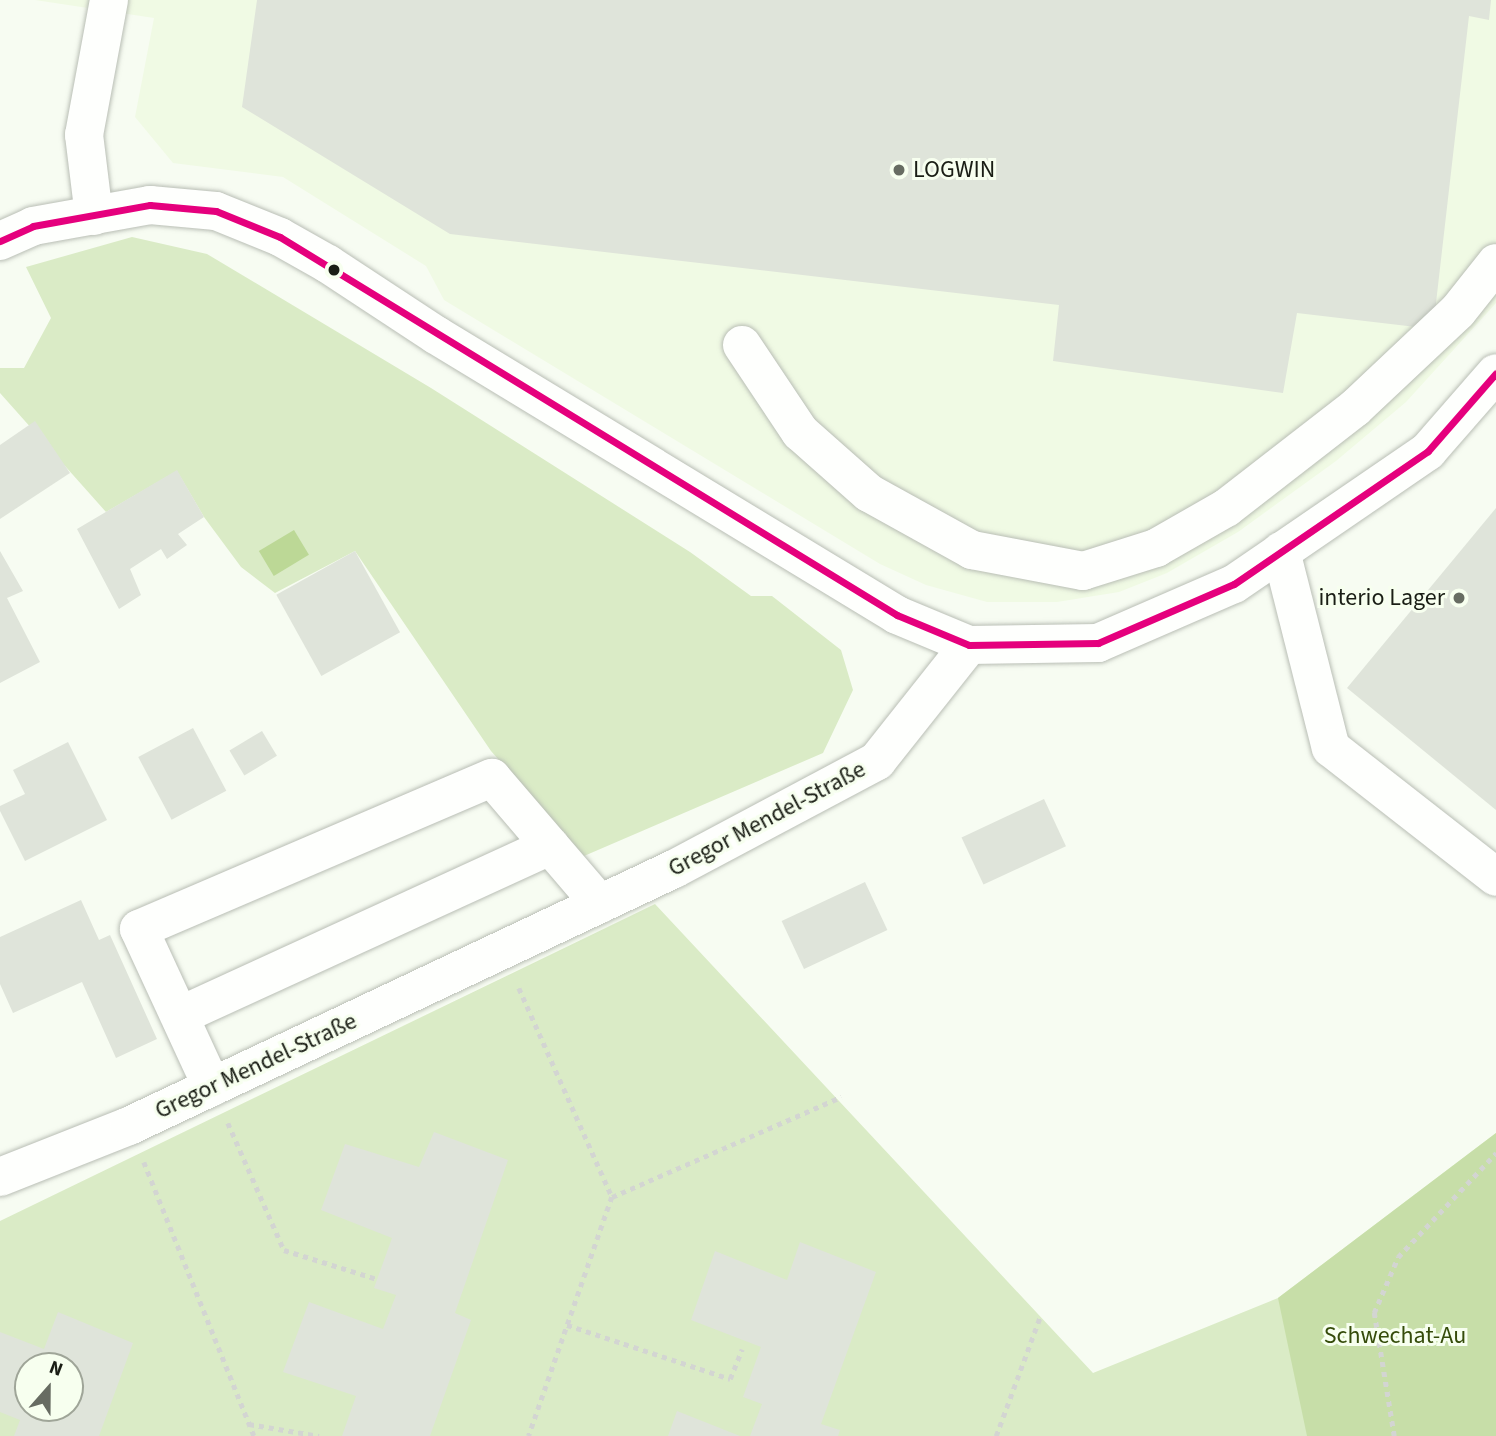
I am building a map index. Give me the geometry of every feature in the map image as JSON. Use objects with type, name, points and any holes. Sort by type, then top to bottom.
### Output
[{"type":"street","points":[[94,216],[84,135],[109,0]]},
{"type":"street","points":[[0,241],[33,226],[150,205],[216,211],[280,237],[897,615],[969,645],[1098,643],[1234,584],[1428,451],[1496,373]]},
{"type":"street","points":[[742,345],[800,432],[869,493],[972,550],[1083,571],[1156,548],[1226,508],[1355,408],[1458,311],[1496,263]]},
{"type":"street","points":[[1281,551],[1331,748],[1496,877]]},
{"type":"street","name":"Gregor Mendel-Straße","points":[[0,1177],[129,1126],[674,869],[877,761],[969,645]]},
{"type":"street","points":[[212,1087],[139,929],[492,778],[600,904]]},
{"type":"street","points":[[181,1015],[550,846]]},
{"type":"path","points":[[502,950],[612,1197],[529,1436]]},
{"type":"path","points":[[212,1087],[284,1250],[377,1279]]},
{"type":"path","points":[[612,1197],[841,1097]]},
{"type":"path","points":[[129,1126],[254,1436]]},
{"type":"path","points":[[1394,1436],[1374,1313],[1398,1257],[1496,1153]]},
{"type":"path","points":[[996,1436],[1040,1317]]},
{"type":"path","points":[[568,1325],[730,1379],[742,1349]]},
{"type":"path","points":[[249,1424],[319,1436]]},
{"type":"shaded area","points":[[35,0],[1496,0],[1496,303],[1406,402],[1336,461],[1238,532],[1167,573],[1119,592],[1057,602],[987,602],[926,585],[880,564],[444,300],[426,266],[283,177],[173,163],[135,117],[154,18]]},
{"type":"shaded area","points":[[294,530],[309,555],[274,576],[259,551]]},
{"type":"green space","points":[[132,237],[207,254],[431,388],[690,552],[751,596],[772,596],[841,650],[853,690],[823,753],[584,856],[491,751],[355,551],[275,593],[241,567],[204,517],[177,471],[106,512],[0,393],[0,368],[24,368],[51,318],[26,267]]},
{"type":"green space","points":[[655,904],[1093,1373],[1278,1298],[1496,1133],[1496,1436],[0,1436],[0,1221]]},
{"type":"green space","name":"Schwechat-Au","points":[[1496,1133],[1496,1436],[1307,1436],[1278,1298]]},
{"type":"building","name":"LOGWIN","points":[[257,0],[1491,0],[1489,20],[1469,16],[1433,329],[1297,313],[1283,393],[1053,361],[1059,305],[450,234],[242,107]]},
{"type":"building","points":[[35,421],[70,473],[0,519],[0,445]]},
{"type":"building","points":[[177,470],[204,517],[178,534],[187,545],[167,559],[161,549],[130,569],[141,595],[119,609],[77,529]]},
{"type":"building","name":"interio Lager","points":[[1496,508],[1496,810],[1347,688]]},
{"type":"building","points":[[0,551],[23,591],[7,598],[40,662],[0,683]]},
{"type":"building","points":[[355,551],[400,632],[321,676],[276,595]]},
{"type":"building","points":[[193,728],[226,791],[172,820],[138,757]]},
{"type":"building","points":[[262,731],[277,756],[244,775],[229,751]]},
{"type":"building","points":[[68,742],[107,820],[25,861],[0,811],[0,806],[25,794],[13,770]]},
{"type":"building","points":[[1044,799],[1066,846],[984,885],[962,837]]},
{"type":"building","points":[[865,882],[887,930],[804,969],[782,921]]},
{"type":"building","points":[[81,900],[99,940],[110,935],[157,1039],[116,1058],[82,982],[13,1013],[0,984],[0,937]]},
{"type":"building","points":[[434,1132],[508,1160],[455,1313],[471,1320],[430,1436],[342,1436],[356,1396],[283,1372],[309,1302],[383,1329],[396,1295],[374,1288],[392,1238],[321,1210],[345,1144],[419,1167]]},
{"type":"building","points":[[800,1242],[876,1272],[821,1424],[840,1430],[838,1436],[750,1436],[762,1404],[743,1397],[761,1347],[691,1320],[715,1251],[787,1280]]},
{"type":"building","points":[[58,1312],[133,1343],[99,1436],[14,1436],[19,1422],[84,1422],[84,1352],[14,1352],[14,1418],[0,1412],[0,1332],[44,1349]]},
{"type":"building","points":[[677,1411],[740,1436],[668,1436]]},
{"type":"transit line","points":[[0,241],[33,226],[150,205],[216,211],[280,237],[897,615],[969,645],[1098,643],[1234,584],[1428,451],[1496,373]]},
{"type":"place","name":"LOGWIN","points":[[899,170]]},
{"type":"place","name":"interio Lager","points":[[1459,598]]}]
